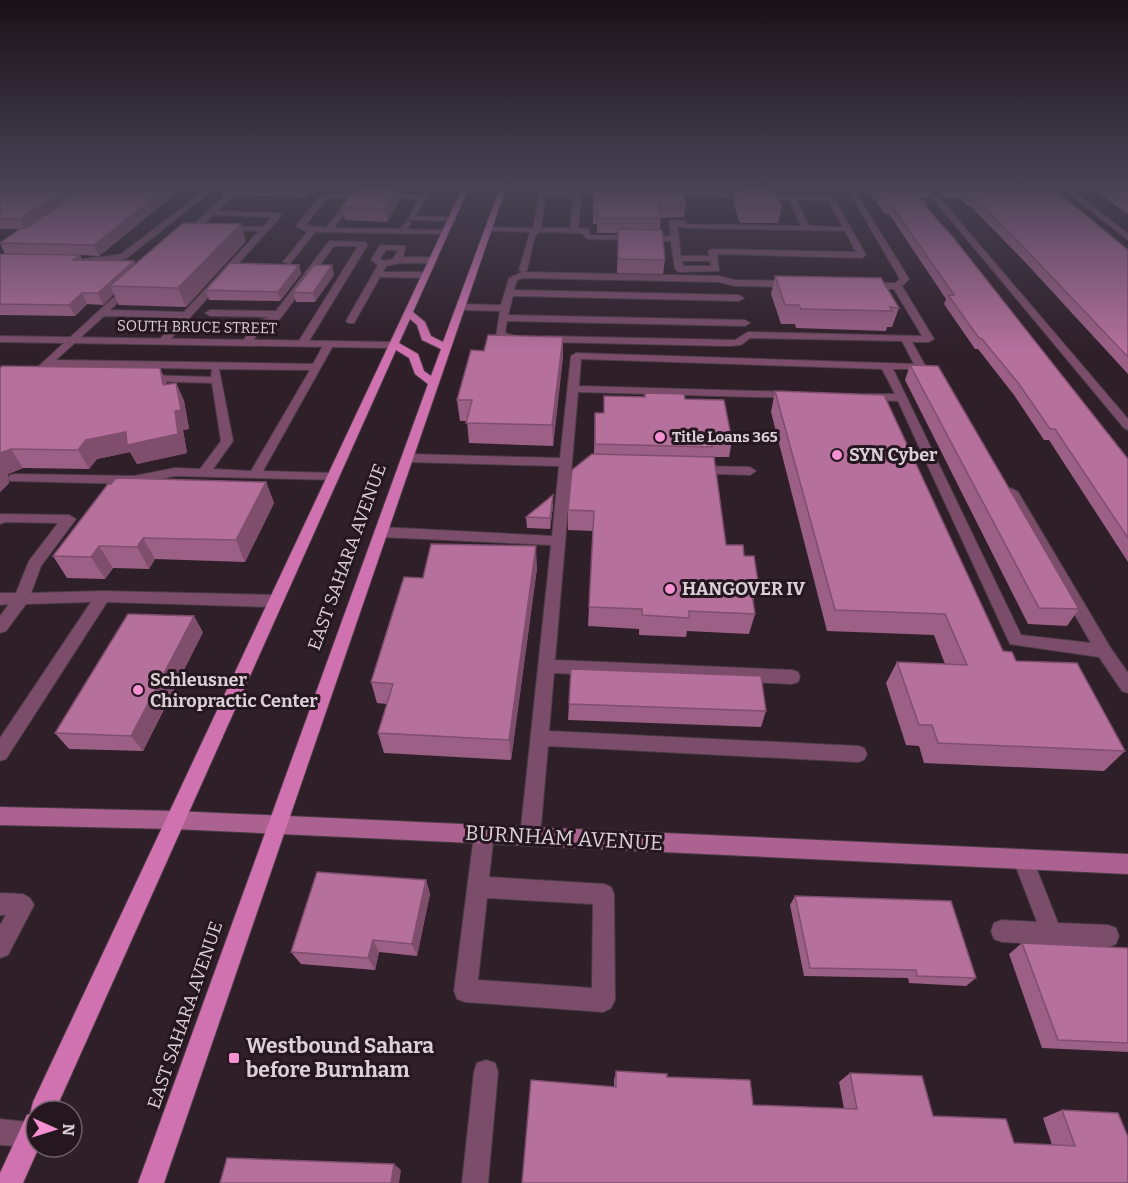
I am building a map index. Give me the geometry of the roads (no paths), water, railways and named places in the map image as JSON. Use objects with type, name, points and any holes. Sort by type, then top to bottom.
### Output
[{"type":"main road","points":[[47,1099],[441,240]]},
{"type":"main road","name":"EAST SAHARA AVENUE","points":[[151,1183],[485,240]]},
{"type":"main road","points":[[408,313],[422,324],[426,338],[447,348]]},
{"type":"main road","points":[[394,345],[414,356],[419,372],[434,383]]},
{"type":"main road","points":[[9,1183],[24,1150]]},
{"type":"street","points":[[80,260],[103,261],[124,256],[144,240]]},
{"type":"street","points":[[178,243],[181,240]]},
{"type":"street","points":[[149,364],[187,315],[256,240]]},
{"type":"street","points":[[287,262],[305,240]]},
{"type":"street","points":[[523,270],[530,240]]},
{"type":"street","points":[[675,240],[678,258],[714,259],[712,251],[862,255],[854,240]]},
{"type":"street","points":[[851,285],[897,286],[905,279],[881,240]]},
{"type":"street","points":[[972,240],[1128,426]]},
{"type":"street","points":[[246,343],[261,323],[279,314],[332,243],[364,244],[302,344]]},
{"type":"street","points":[[397,260],[403,248],[383,247],[375,260],[383,264],[397,260],[432,260]]},
{"type":"street","points":[[351,321],[383,264]]},
{"type":"street","points":[[377,274],[425,275]]},
{"type":"street","points":[[804,284],[735,283],[718,279],[523,275],[513,278],[499,332],[507,338],[729,343],[737,343],[748,334],[929,339],[897,286]]},
{"type":"street","points":[[56,377],[33,376],[136,282]]},
{"type":"street","points":[[735,283],[748,334]]},
{"type":"street","points":[[509,293],[742,310]]},
{"type":"street","points":[[461,307],[504,313],[742,310]]},
{"type":"street","points":[[210,313],[279,314]]},
{"type":"street","points":[[102,314],[187,315]]},
{"type":"street","name":"SOUTH BRUCE STREET","points":[[0,339],[394,345]]},
{"type":"street","points":[[906,339],[921,367]]},
{"type":"street","points":[[255,474],[329,344]]},
{"type":"street","points":[[530,837],[558,541],[569,464],[576,356],[938,367]]},
{"type":"street","points":[[47,363],[317,367]]},
{"type":"street","points":[[204,473],[227,441],[214,365]]},
{"type":"street","points":[[886,366],[1016,640],[1104,651]]},
{"type":"street","points":[[136,378],[216,380]]},
{"type":"street","points":[[573,389],[806,396]]},
{"type":"street","points":[[854,397],[902,398]]},
{"type":"street","points":[[408,458],[569,464]]},
{"type":"street","points":[[681,469],[750,471]]},
{"type":"street","points":[[15,478],[134,480],[175,472],[333,477]]},
{"type":"street","points":[[1003,478],[1104,651],[1128,686]]},
{"type":"street","points":[[0,520],[2,518],[69,519],[34,565],[21,599],[0,627]]},
{"type":"street","points":[[381,532],[558,541]]},
{"type":"street","points":[[0,599],[103,596],[274,601]]},
{"type":"street","points":[[0,753],[103,596]]},
{"type":"street","points":[[546,666],[792,677]]},
{"type":"street","points":[[539,738],[858,754]]},
{"type":"street","name":"BURNHAM AVENUE","points":[[0,816],[277,824],[1128,864]]},
{"type":"street","points":[[478,887],[604,894],[603,1000],[465,991],[484,835]]},
{"type":"street","points":[[1023,859],[1052,934]]},
{"type":"street","points":[[0,904],[23,905],[0,946]]},
{"type":"street","points":[[1002,931],[1108,936]]},
{"type":"street","points":[[475,1183],[486,1072]]},
{"type":"street","points":[[0,1132],[24,1126]]},
{"type":"place","name":"Title Loans 365","points":[[660,437]]},
{"type":"place","name":"SYN Cyber","points":[[837,455]]},
{"type":"place","name":"HANGOVER IV","points":[[670,589]]},
{"type":"place","name":"Schleusner Chiropractic Center","points":[[138,690]]},
{"type":"place","name":"Westbound Sahara before Burnham","points":[[234,1058]]}]
